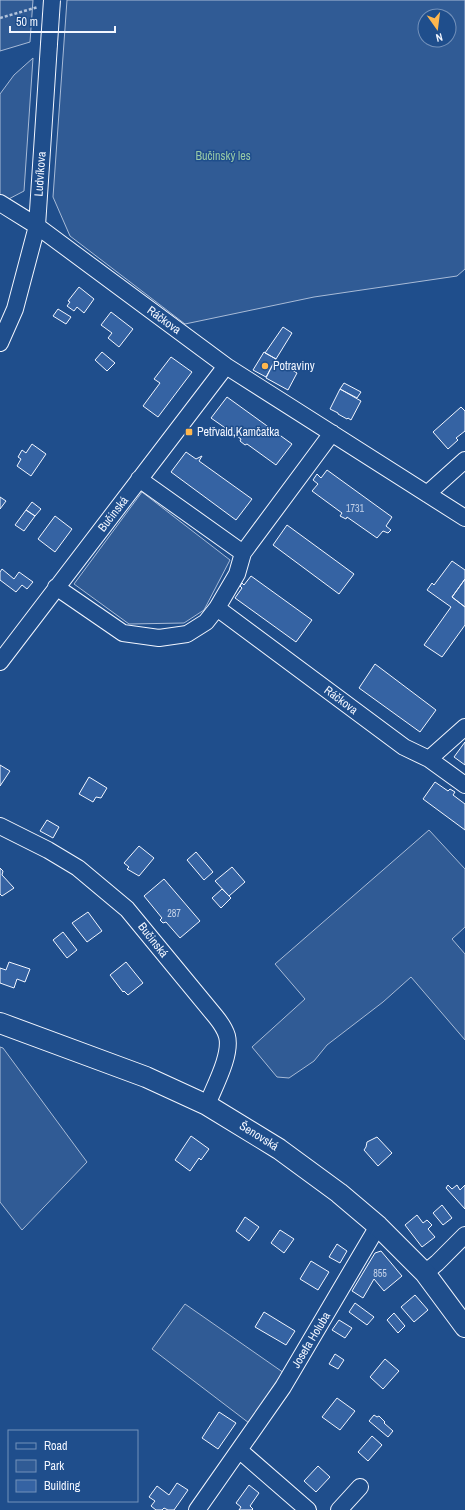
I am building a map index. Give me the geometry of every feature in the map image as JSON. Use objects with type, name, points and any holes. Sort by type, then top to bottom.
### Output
[{"type":"main road","name":"Šenovská","points":[[0,1023],[140,1075],[207,1105],[259,1136],[305,1167],[378,1226],[425,1273],[465,1326]]},
{"type":"street","name":"Ludvíkova","points":[[0,343],[15,309],[37,226],[49,44],[47,3]]},
{"type":"street","name":"Ráčkova","points":[[0,203],[37,226],[226,366],[465,518]]},
{"type":"street","name":"Bučinská","points":[[0,662],[226,366]]},
{"type":"street","points":[[56,587],[123,633],[160,638],[187,634],[206,622],[217,608],[237,574],[243,553],[332,434]]},
{"type":"street","points":[[427,494],[465,460]]},
{"type":"street","points":[[139,479],[243,553]]},
{"type":"street","name":"Ráčkova","points":[[217,608],[404,747],[428,759],[465,785]]},
{"type":"street","points":[[428,759],[465,727]]},
{"type":"street","name":"Bučinská","points":[[0,826],[62,858],[78,868],[118,901],[138,921],[174,968],[216,1017],[226,1032],[228,1046],[226,1057],[207,1105]]},
{"type":"street","name":"Josefa Holuba","points":[[197,1510],[283,1387],[378,1226]]},
{"type":"street","points":[[425,1273],[465,1235]]},
{"type":"street","points":[[239,1450],[308,1510]]},
{"type":"street","points":[[339,1510],[360,1487]]},
{"type":"path","points":[[0,18],[47,3]]},
{"type":"green space","points":[[0,0],[33,0],[30,42],[0,51]]},
{"type":"green space","name":"Bučinský les","points":[[67,0],[465,0],[465,269],[457,276],[314,297],[185,324],[70,236],[53,197]]},
{"type":"green space","points":[[33,58],[24,191],[3,202],[0,199],[0,94],[14,75]]},
{"type":"green space","points":[[142,492],[230,560],[204,610],[184,623],[129,624],[74,584]]},
{"type":"green space","points":[[429,830],[465,869],[465,927],[452,939],[465,954],[465,1040],[411,977],[383,1002],[327,1045],[314,1061],[289,1078],[277,1077],[252,1047],[305,999],[275,964]]},
{"type":"green space","points":[[0,1047],[3,1048],[87,1162],[22,1230],[0,1202]]},
{"type":"green space","points":[[185,1304],[284,1373],[249,1423],[152,1349]]},
{"type":"building","points":[[79,287],[94,299],[84,313],[77,307],[74,311],[67,306],[70,302],[68,301]]},
{"type":"building","points":[[58,309],[71,317],[66,324],[53,316]]},
{"type":"building","points":[[111,312],[133,329],[119,347],[108,338],[112,333],[101,325]]},
{"type":"building","points":[[283,327],[292,333],[276,359],[265,353]]},
{"type":"building","points":[[102,352],[115,363],[107,371],[95,360]]},
{"type":"building","points":[[264,352],[276,359],[266,377],[253,370]]},
{"type":"building","points":[[171,357],[192,372],[158,417],[143,406],[160,383],[154,379]]},
{"type":"building","points":[[275,360],[297,373],[288,390],[266,378]]},
{"type":"building","points":[[344,383],[361,392],[357,398],[340,389]]},
{"type":"building","points":[[340,389],[361,401],[351,420],[330,409]]},
{"type":"building","points":[[227,397],[292,444],[276,465],[247,444],[245,445],[240,441],[241,439],[211,418]]},
{"type":"building","points":[[461,407],[465,411],[465,431],[456,438],[458,440],[448,449],[433,432]]},
{"type":"building","points":[[32,444],[46,454],[31,476],[17,466],[21,459],[18,457],[22,450],[26,453]]},
{"type":"building","points":[[186,452],[196,459],[202,456],[199,461],[252,499],[236,520],[171,472]]},
{"type":"building","points":[[327,470],[392,517],[386,526],[391,530],[388,533],[383,531],[377,538],[347,517],[346,519],[340,516],[342,513],[312,491],[318,484],[313,480],[317,474],[321,478]]},
{"type":"building","points":[[0,497],[6,501],[0,509]]},
{"type":"building","points":[[32,502],[41,509],[35,516],[26,510]]},
{"type":"building","points":[[26,510],[35,516],[24,531],[15,525]]},
{"type":"building","points":[[55,516],[72,529],[55,552],[38,539]]},
{"type":"building","points":[[287,525],[354,574],[339,594],[273,545]]},
{"type":"building","points":[[452,561],[465,570],[465,579],[452,597],[465,607],[465,625],[442,657],[424,645],[451,607],[427,590],[432,583],[434,585]]},
{"type":"building","points":[[2,569],[14,579],[19,572],[33,582],[27,589],[22,585],[16,592],[0,580],[0,572]]},
{"type":"building","points":[[251,576],[312,620],[296,642],[235,598],[242,588],[240,586],[242,583],[244,585]]},
{"type":"building","points":[[465,579],[465,607],[452,597]]},
{"type":"building","points":[[375,664],[436,710],[420,732],[359,688]]},
{"type":"building","points":[[465,742],[465,765],[454,757]]},
{"type":"building","points":[[0,765],[10,771],[0,786]]},
{"type":"building","points":[[89,777],[107,788],[101,798],[96,797],[93,802],[79,794]]},
{"type":"building","points":[[435,782],[448,791],[450,789],[455,792],[453,795],[465,804],[465,830],[423,799]]},
{"type":"building","points":[[47,820],[59,827],[53,838],[40,831]]},
{"type":"building","points":[[139,846],[154,858],[139,876],[127,869],[129,867],[124,863]]},
{"type":"building","points":[[196,852],[213,872],[204,880],[187,860]]},
{"type":"building","points":[[232,867],[245,882],[229,896],[215,881]]},
{"type":"building","points":[[0,868],[3,871],[2,875],[14,888],[2,896],[0,894]]},
{"type":"building","points":[[164,879],[200,921],[180,938],[166,922],[163,923],[160,920],[162,918],[144,896]]},
{"type":"building","points":[[222,889],[231,898],[221,908],[212,898]]},
{"type":"building","points":[[88,912],[102,931],[87,942],[72,923]]},
{"type":"building","points":[[63,932],[77,950],[67,958],[53,940]]},
{"type":"building","points":[[9,962],[30,969],[25,982],[17,979],[14,988],[0,983],[0,968],[6,970]]},
{"type":"building","points":[[126,962],[143,983],[128,995],[124,991],[123,992],[110,975]]},
{"type":"building","points":[[191,1136],[209,1149],[201,1160],[199,1158],[190,1171],[175,1160]]},
{"type":"building","points":[[377,1137],[392,1153],[378,1166],[364,1150],[367,1142]]},
{"type":"building","points":[[448,1185],[452,1189],[457,1185],[460,1190],[465,1185],[465,1209],[446,1188]]},
{"type":"building","points":[[442,1205],[452,1218],[443,1225],[433,1213]]},
{"type":"building","points":[[417,1215],[423,1223],[427,1220],[432,1225],[428,1229],[435,1237],[422,1247],[405,1225]]},
{"type":"building","points":[[245,1217],[259,1227],[249,1241],[236,1231]]},
{"type":"building","points":[[280,1230],[294,1239],[284,1253],[271,1243]]},
{"type":"building","points":[[337,1244],[347,1251],[340,1263],[329,1257]]},
{"type":"building","points":[[381,1251],[402,1276],[384,1291],[374,1279],[363,1298],[352,1291],[375,1253]]},
{"type":"building","points":[[311,1261],[329,1272],[318,1290],[300,1279]]},
{"type":"building","points":[[415,1295],[428,1310],[414,1322],[401,1307]]},
{"type":"building","points":[[355,1303],[374,1317],[367,1325],[349,1312]]},
{"type":"building","points":[[264,1312],[295,1331],[286,1345],[255,1327]]},
{"type":"building","points":[[394,1313],[405,1326],[398,1333],[387,1320]]},
{"type":"building","points":[[339,1320],[352,1328],[345,1338],[332,1330]]},
{"type":"building","points":[[335,1354],[344,1360],[338,1369],[329,1364]]},
{"type":"building","points":[[385,1359],[399,1371],[383,1389],[370,1377]]},
{"type":"building","points":[[337,1398],[355,1411],[340,1430],[322,1417]]},
{"type":"building","points":[[219,1412],[236,1423],[218,1449],[202,1438]]},
{"type":"building","points":[[374,1415],[377,1417],[379,1416],[393,1431],[388,1437],[369,1421]]},
{"type":"building","points":[[372,1436],[382,1445],[368,1461],[358,1452]]},
{"type":"building","points":[[318,1466],[330,1477],[316,1492],[304,1481]]},
{"type":"building","points":[[177,1483],[188,1490],[174,1510],[164,1508],[162,1510],[156,1510],[151,1506],[155,1501],[149,1497],[157,1486],[169,1495]]},
{"type":"building","points":[[249,1485],[259,1493],[250,1506],[253,1509],[239,1510],[241,1507],[236,1503]]},
{"type":"place","name":"Potraviny","points":[[265,366]]},
{"type":"place","name":"Petřvald,Kamčatka","points":[[189,432]]}]
